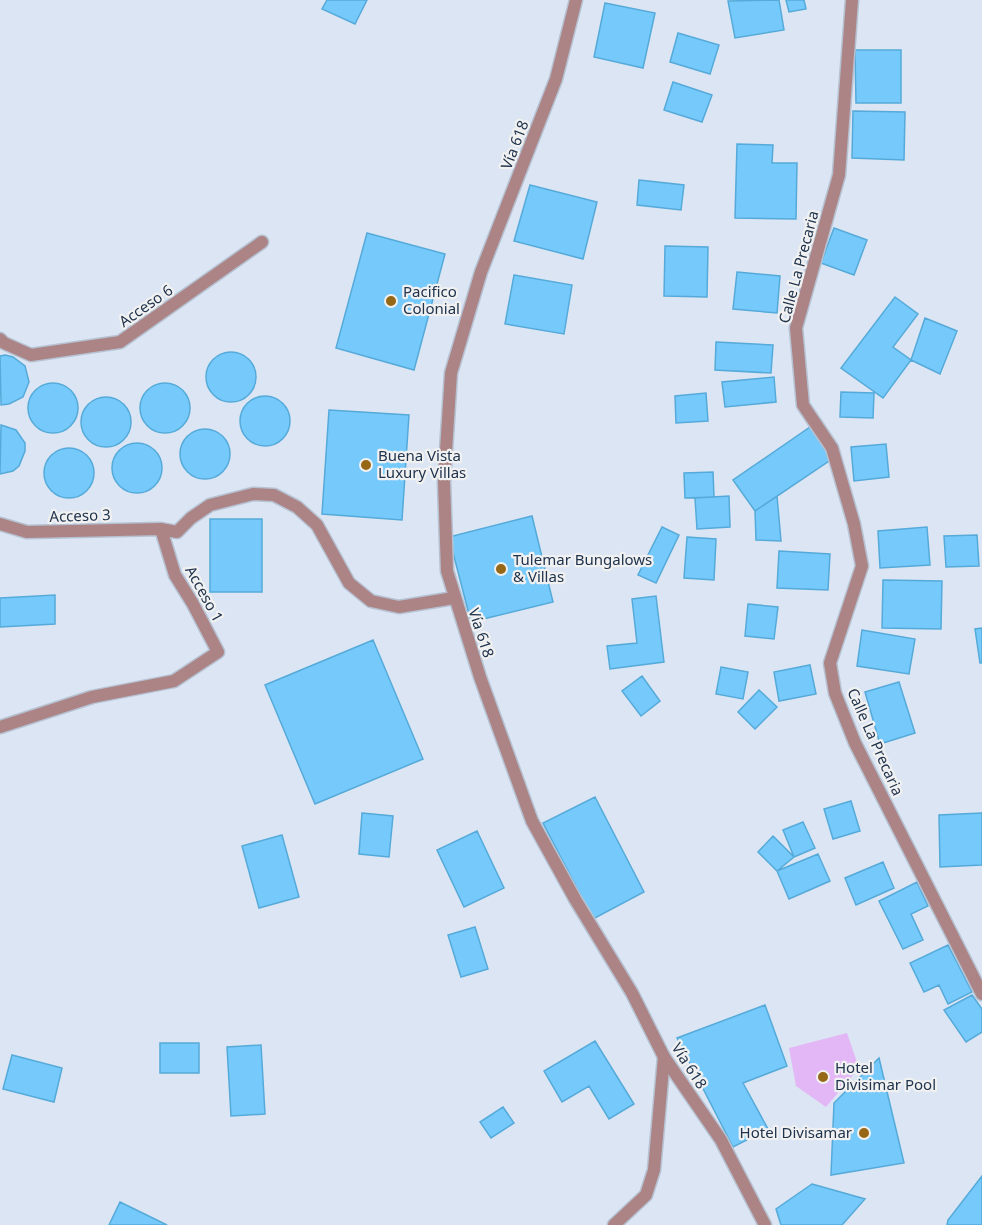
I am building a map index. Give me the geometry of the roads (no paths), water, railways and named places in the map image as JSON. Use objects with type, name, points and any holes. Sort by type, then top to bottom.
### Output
[{"type":"street","name":"Vía 618","points":[[576,0],[556,79],[481,272],[451,373],[444,482],[447,571],[480,677],[532,821],[575,900],[632,993],[664,1057],[721,1140],[765,1225]]},
{"type":"street","name":"Calle La Precaria","points":[[852,0],[838,175],[796,328],[803,405],[832,448],[854,524],[862,566],[830,663],[835,693],[855,743],[982,994]]},
{"type":"street","name":"Acceso 6","points":[[0,339],[31,356],[120,342],[262,242]]},
{"type":"street","points":[[161,529],[177,532],[191,518],[210,505],[253,494],[274,495],[297,507],[317,525],[349,583],[371,602],[399,607],[454,598]]},
{"type":"street","name":"Acceso 3","points":[[0,524],[27,532],[161,529]]},
{"type":"street","name":"Acceso 1","points":[[0,727],[93,697],[174,681],[219,652],[175,575],[161,529]]},
{"type":"street","points":[[614,1225],[646,1195],[654,1170],[664,1057]]},
{"type":"place","name":"Pacifico Colonial","points":[[391,301]]},
{"type":"place","name":"Buena Vista Luxury Villas","points":[[366,465]]},
{"type":"place","name":"Tulemar Bungalows & Villas","points":[[501,569]]},
{"type":"place","name":"Hotel Divisimar Pool","points":[[823,1077]]},
{"type":"place","name":"Hotel Divisamar","points":[[864,1133]]}]
